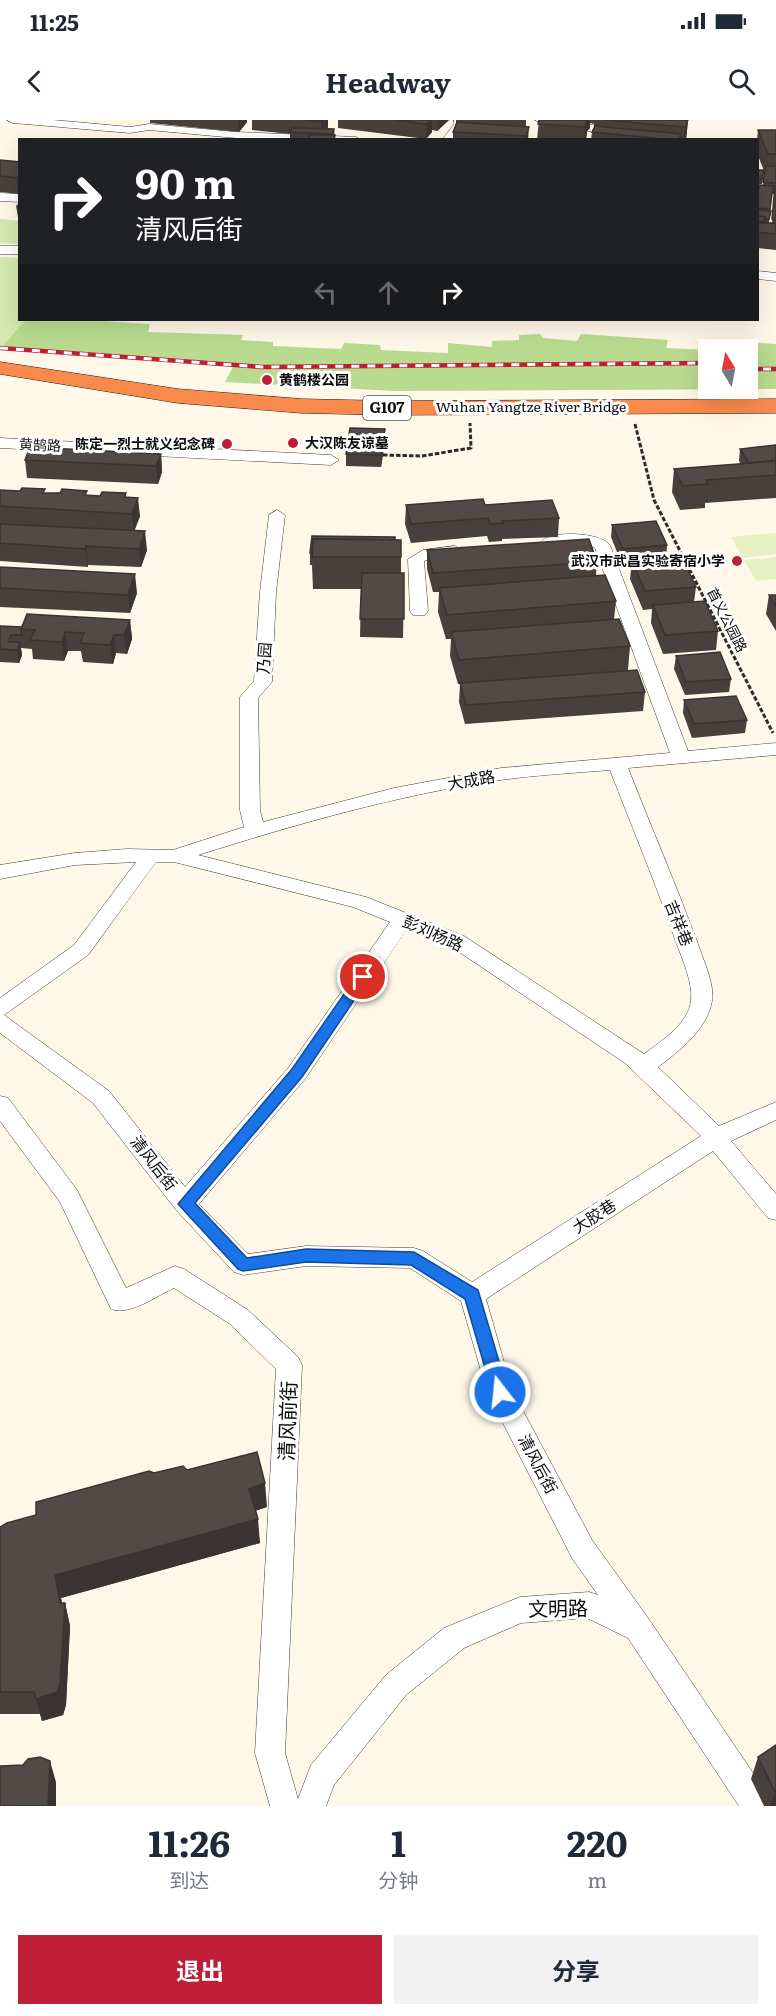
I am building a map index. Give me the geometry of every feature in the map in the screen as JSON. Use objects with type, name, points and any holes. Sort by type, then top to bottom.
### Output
[{"type":"highway","name":"Wuhan Yangtze River Bridge","points":[[0,358],[180,386],[302,395],[386,398],[776,395]]},
{"type":"highway","name":"Wuhan Yangtze River Bridge","points":[[0,368],[178,396],[279,404],[391,408],[776,406]]},
{"type":"street","points":[[13,120],[130,130],[149,127],[236,135],[308,138]]},
{"type":"street","points":[[449,138],[460,125],[460,120]]},
{"type":"street","points":[[541,120],[606,125],[664,136]]},
{"type":"street","points":[[123,138],[130,130]]},
{"type":"street","points":[[0,196],[18,198]]},
{"type":"street","points":[[0,250],[18,250]]},
{"type":"street","points":[[759,275],[776,277]]},
{"type":"street","name":"黄鹄路","points":[[0,444],[331,460]]},
{"type":"street","name":"乃园","points":[[255,831],[250,810],[249,697],[263,682],[268,592],[277,515]]},
{"type":"street","points":[[533,544],[590,539],[602,545],[681,758]]},
{"type":"street","points":[[419,611],[416,559],[429,553],[475,549]]},
{"type":"street","name":"大成路","points":[[174,856],[255,831],[394,794],[501,774],[776,749]]},
{"type":"street","name":"吉祥巷","points":[[616,764],[693,958],[703,998],[688,1031],[643,1067]]},
{"type":"street","points":[[0,1009],[81,951],[151,855]]},
{"type":"street","name":"彭刘杨路","points":[[0,872],[75,859],[174,856],[359,903],[457,941],[633,1057],[716,1138],[776,1211]]},
{"type":"street","points":[[185,1204],[297,1073],[402,920]]},
{"type":"street","name":"清风后街","points":[[0,1022],[101,1097],[185,1204],[243,1265],[306,1256],[414,1258],[472,1295],[500,1392],[582,1549],[638,1628]]},
{"type":"street","name":"清风前街","points":[[0,1104],[69,1197],[120,1302],[175,1276],[239,1317],[290,1365],[270,1754],[285,1806]]},
{"type":"street","name":"大胶巷","points":[[472,1295],[716,1138],[776,1110]]},
{"type":"street","name":"文明路","points":[[310,1806],[322,1776],[396,1685],[454,1638],[520,1610],[580,1605],[589,1605],[638,1628]]},
{"type":"street","points":[[638,1628],[757,1806]]},
{"type":"path","name":"首义公园路","points":[[630,407],[654,500],[776,739]]},
{"type":"path","points":[[383,455],[422,456],[471,448],[470,430]]},
{"type":"green space","points":[[0,219],[18,221],[18,244],[0,243]]},
{"type":"green space","points":[[0,257],[18,258],[18,321],[24,321],[2,347],[0,346]]},
{"type":"green space","points":[[24,321],[102,321],[150,324],[148,332],[243,335],[241,340],[273,342],[273,346],[341,349],[344,343],[380,345],[381,350],[448,353],[448,343],[492,347],[492,341],[519,340],[519,335],[540,334],[543,338],[577,341],[581,334],[668,340],[666,348],[698,350],[698,389],[395,391],[225,382],[234,365],[2,347]]},
{"type":"green space","points":[[758,343],[776,344],[776,389],[758,389]]},
{"type":"green space","points":[[776,533],[776,554],[743,558],[731,537]]},
{"type":"green space","points":[[776,557],[776,579],[756,581],[744,560]]},
{"type":"building","points":[[394,120],[430,120],[427,124]]},
{"type":"building","points":[[539,120],[586,120],[585,127],[538,124]]},
{"type":"building","points":[[605,120],[688,120],[685,127]]},
{"type":"building","points":[[457,122],[529,127],[526,136],[453,132]]},
{"type":"building","points":[[595,126],[681,134],[680,138],[653,138],[592,132]]},
{"type":"building","points":[[292,128],[334,129],[333,134],[290,132]]},
{"type":"building","points":[[758,130],[776,130],[776,154],[768,154]]},
{"type":"building","points":[[310,135],[335,135],[334,138],[309,138]]},
{"type":"building","points":[[0,160],[18,162],[18,178],[0,176]]},
{"type":"building","points":[[766,166],[776,166],[776,183],[763,182]]},
{"type":"building","points":[[759,170],[764,170],[762,179],[759,178]]},
{"type":"building","points":[[759,185],[773,186],[770,209],[759,208]]},
{"type":"building","points":[[775,186],[776,219],[772,219]]},
{"type":"building","points":[[759,210],[771,211],[769,219],[764,219],[765,217],[759,216]]},
{"type":"building","points":[[759,216],[765,217],[763,222],[759,221]]},
{"type":"building","points":[[759,223],[776,223],[776,234],[759,232]]},
{"type":"building","points":[[350,428],[385,429],[381,455],[346,454]]},
{"type":"building","points":[[776,445],[776,460],[749,463],[740,449]]},
{"type":"building","points":[[30,447],[161,454],[156,466],[25,460]]},
{"type":"building","points":[[776,461],[776,475],[706,480],[708,484],[683,486],[674,469]]},
{"type":"building","points":[[22,488],[45,489],[43,493],[60,493],[62,489],[87,491],[85,495],[100,496],[102,492],[126,493],[124,497],[138,498],[132,514],[0,506],[0,490],[20,491]]},
{"type":"building","points":[[483,499],[485,505],[552,500],[559,518],[502,521],[503,523],[490,524],[488,518],[411,524],[406,505]]},
{"type":"building","points":[[656,521],[667,545],[623,549],[612,525]]},
{"type":"building","points":[[0,524],[145,531],[139,549],[86,546],[85,549],[0,543]]},
{"type":"building","points":[[312,536],[395,537],[395,540],[313,539],[312,553],[310,553]]},
{"type":"building","points":[[313,539],[401,540],[401,557],[312,557]]},
{"type":"building","points":[[589,539],[597,562],[433,573],[427,550]]},
{"type":"building","points":[[682,557],[696,587],[645,591],[632,561]]},
{"type":"building","points":[[0,567],[135,574],[128,595],[0,588]]},
{"type":"building","points":[[362,573],[404,573],[404,619],[360,619]]},
{"type":"building","points":[[605,575],[616,601],[447,615],[439,588]]},
{"type":"building","points":[[769,595],[776,595],[776,607]]},
{"type":"building","points":[[705,601],[718,631],[665,635],[653,605]]},
{"type":"building","points":[[27,614],[130,620],[124,635],[114,635],[110,645],[80,643],[84,633],[65,632],[62,642],[30,640],[35,630],[21,629]]},
{"type":"building","points":[[619,619],[630,646],[459,660],[451,632]]},
{"type":"building","points":[[0,626],[22,627],[22,635],[11,635],[8,642],[20,642],[17,650],[0,649]]},
{"type":"building","points":[[720,652],[731,679],[686,682],[676,656]]},
{"type":"building","points":[[637,670],[645,692],[466,705],[460,683]]},
{"type":"building","points":[[736,696],[747,720],[694,724],[684,700]]},
{"type":"building","points":[[257,1452],[265,1483],[249,1489],[258,1519],[55,1575],[60,1603],[65,1603],[60,1683],[57,1692],[36,1699],[34,1692],[0,1692],[0,1527],[36,1515],[36,1502],[149,1471],[154,1473],[183,1466],[187,1470]]},
{"type":"building","points":[[776,1745],[776,1792],[775,1792],[758,1757]]},
{"type":"building","points":[[40,1757],[50,1761],[48,1806],[0,1806],[0,1766],[23,1765],[28,1759]]},
{"type":"railway","points":[[0,348],[262,367],[698,363]]},
{"type":"railway","points":[[758,369],[776,369]]},
{"type":"place","name":"黄鹤楼公园","points":[[267,380]]},
{"type":"place","name":"大汉陈友谅墓","points":[[293,443]]},
{"type":"place","name":"陈定一烈士就义纪念碑","points":[[227,444]]},
{"type":"place","name":"武汉市武昌实验寄宿小学","points":[[737,561]]},
{"type":"route","points":[[363,977],[297,1073],[185,1204],[243,1265],[306,1256],[414,1258],[472,1295],[500,1392]]}]
